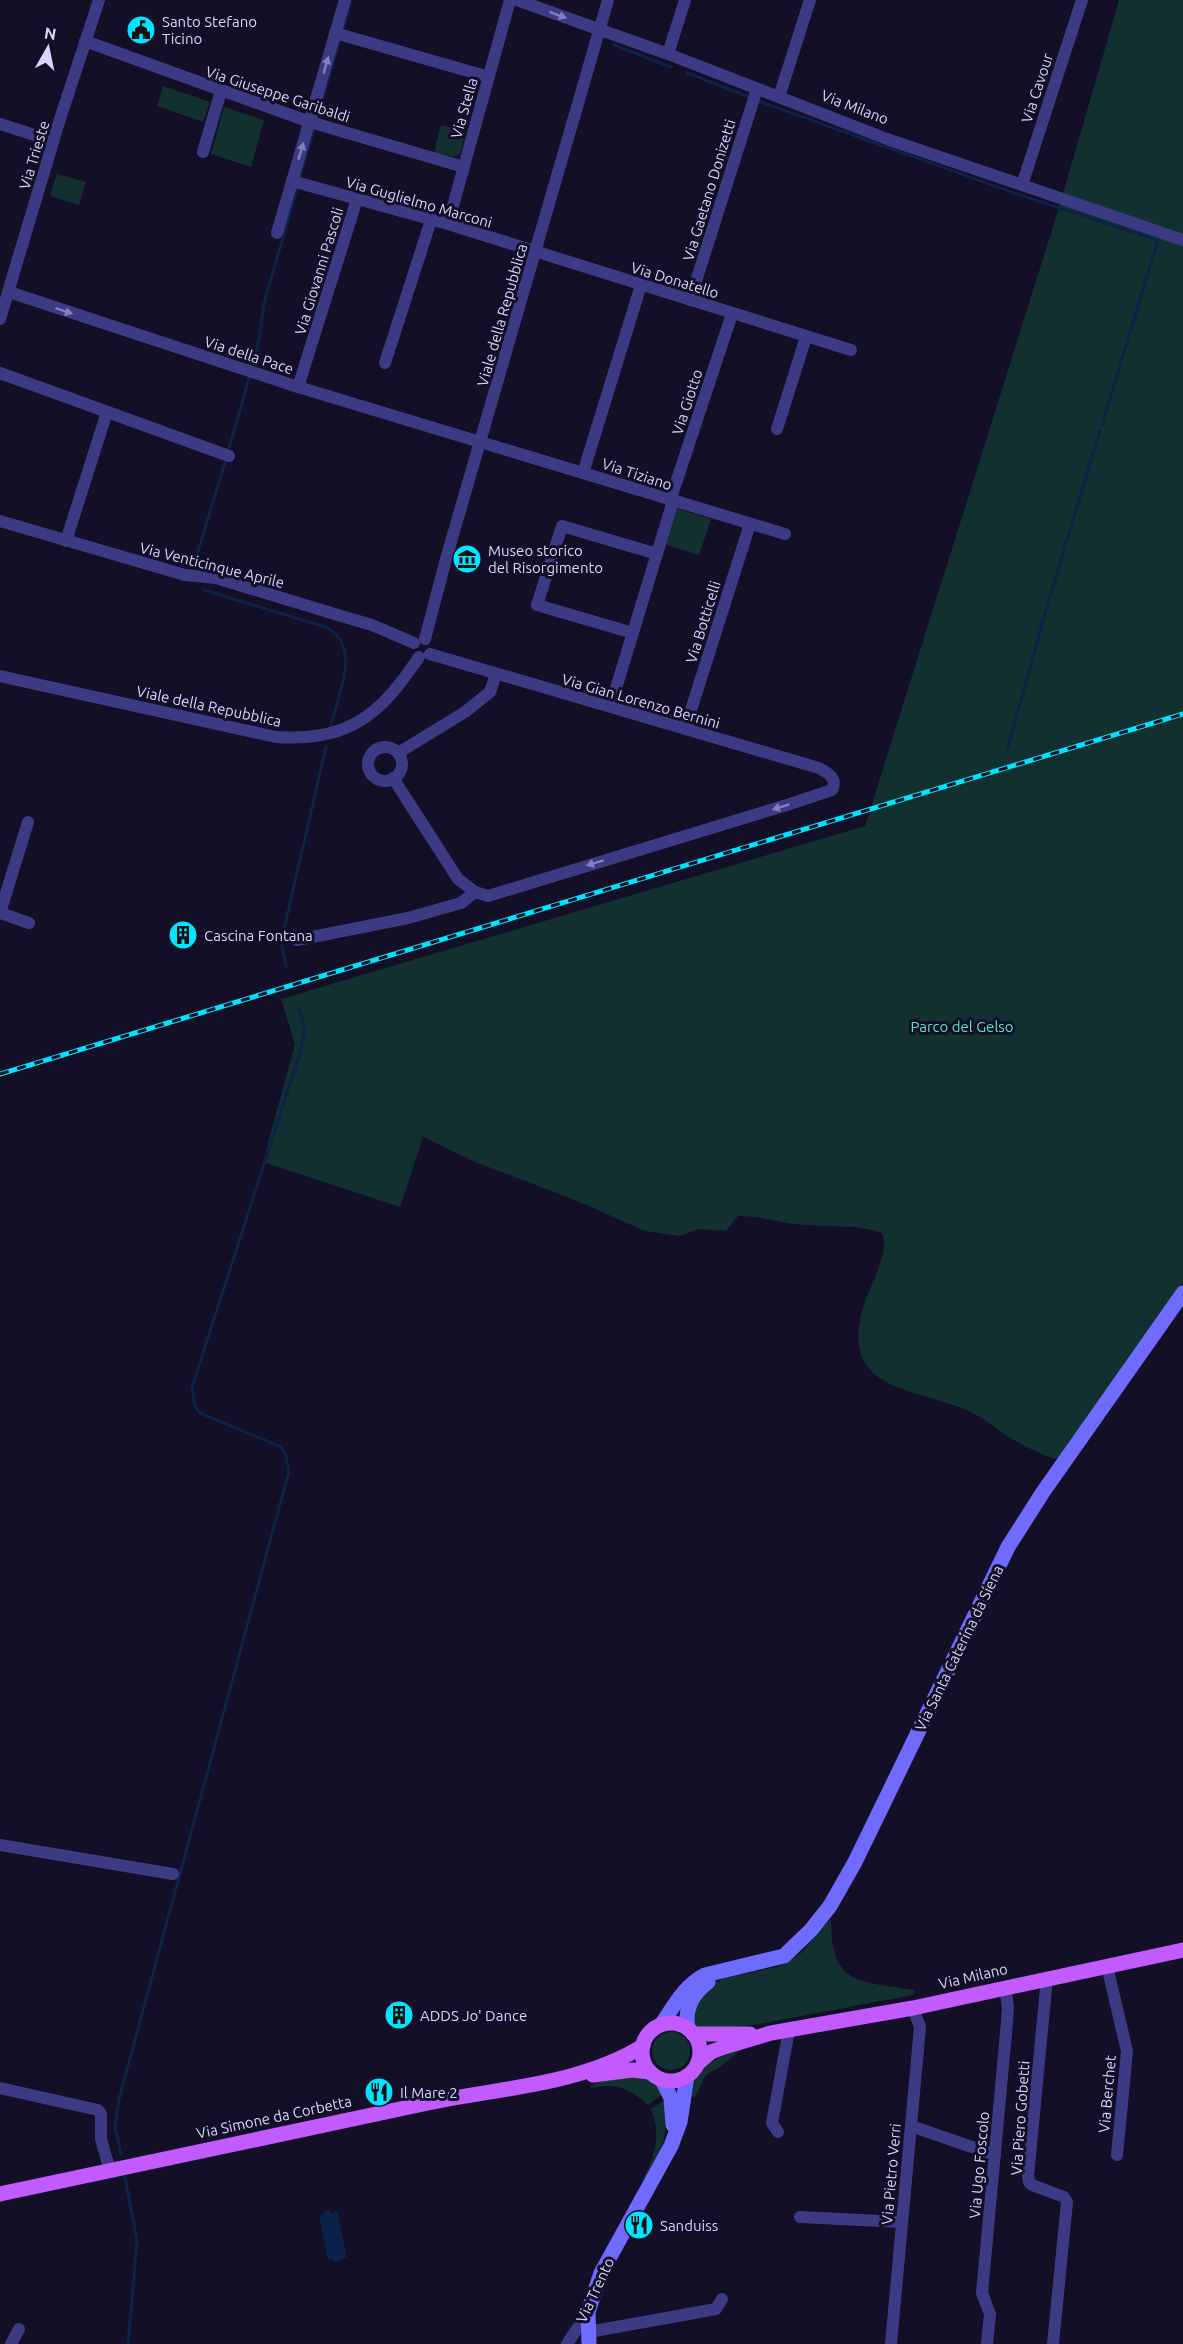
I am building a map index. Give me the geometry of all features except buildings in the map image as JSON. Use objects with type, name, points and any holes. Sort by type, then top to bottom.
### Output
[{"type":"main road","name":"Via Milano","points":[[771,2033],[912,2008],[1183,1950]]},
{"type":"main road","points":[[676,2024],[691,2031],[771,2033],[711,2052],[687,2076],[677,2080],[656,2076],[643,2059],[643,2046],[648,2034],[661,2025],[676,2024]]},
{"type":"main road","points":[[691,2031],[699,2047],[698,2063]]},
{"type":"main road","name":"Via Simone da Corbetta","points":[[557,2078],[624,2058],[643,2046]]},
{"type":"main road","name":"Via Simone da Corbetta","points":[[0,2194],[429,2102],[557,2078],[632,2070],[656,2076]]},
{"type":"street","name":"Via Trieste","points":[[0,319],[53,141],[99,0]]},
{"type":"street","points":[[277,233],[314,123],[339,34],[345,0]]},
{"type":"street","name":"Via Stella","points":[[448,224],[510,0]]},
{"type":"street","name":"Via Milano","points":[[517,0],[668,54],[888,139],[1183,240]]},
{"type":"street","name":"Viale della Repubblica","points":[[420,641],[481,441],[608,0]]},
{"type":"street","points":[[668,54],[685,0]]},
{"type":"street","points":[[779,98],[810,0]]},
{"type":"street","name":"Via Cavour","points":[[1022,185],[1082,0]]},
{"type":"street","points":[[339,34],[489,77]]},
{"type":"street","name":"Via Giuseppe Garibaldi","points":[[85,41],[314,123],[464,167]]},
{"type":"street","name":"Via Gaetano Donizetti","points":[[690,300],[757,89]]},
{"type":"street","points":[[202,152],[221,91]]},
{"type":"street","points":[[0,124],[53,141]]},
{"type":"street","name":"Via Guglielmo Marconi","points":[[296,182],[448,224],[536,253]]},
{"type":"street","name":"Via Giovanni Pascoli","points":[[298,387],[357,199]]},
{"type":"street","points":[[385,363],[431,220]]},
{"type":"street","name":"Via Donatello","points":[[536,253],[851,350]]},
{"type":"street","points":[[583,473],[641,285]]},
{"type":"street","name":"Via della Pace","points":[[9,292],[298,387],[481,441]]},
{"type":"street","name":"Via Giotto","points":[[614,695],[671,501],[732,314]]},
{"type":"street","points":[[777,429],[806,337]]},
{"type":"street","points":[[0,373],[226,454]]},
{"type":"street","points":[[66,541],[107,412]]},
{"type":"street","name":"Via Tiziano","points":[[481,441],[785,534]]},
{"type":"street","name":"Via Venticinque Aprile","points":[[0,521],[185,575],[216,578],[420,641]]},
{"type":"street","name":"Via Botticelli","points":[[686,729],[750,524]]},
{"type":"street","points":[[633,633],[537,605],[562,526],[657,554]]},
{"type":"street","points":[[420,641],[432,645],[424,656],[413,650],[420,641]]},
{"type":"street","name":"Viale della Repubblica","points":[[0,676],[276,737],[297,738],[326,734],[364,719],[391,695],[424,656]]},
{"type":"street","name":"Via Gian Lorenzo Bernini","points":[[424,656],[496,674],[819,768],[829,773],[834,779],[835,786],[832,790],[790,804],[488,896],[475,892]]},
{"type":"street","points":[[398,753],[482,699],[490,692],[496,674]]},
{"type":"street","points":[[388,747],[398,753],[402,767],[393,778],[382,780],[376,778],[369,770],[368,764],[376,749],[388,747]]},
{"type":"street","points":[[297,940],[408,918],[461,903],[475,892],[458,879],[393,778]]},
{"type":"street","points":[[28,822],[0,913],[28,923]]},
{"type":"street","name":"Via Santa Caterina da Siena","points":[[661,2025],[682,1993],[693,1981],[705,1975],[784,1956],[811,1930],[830,1906],[855,1862],[1008,1547],[1043,1492],[1183,1293]]},
{"type":"street","points":[[0,1845],[173,1874]]},
{"type":"street","name":"Via Berchet","points":[[1107,1966],[1127,2051],[1117,2155]]},
{"type":"street","name":"Via Santa Caterina da Siena","points":[[691,2031],[687,2013],[692,1998],[700,1988],[722,1971]]},
{"type":"street","name":"Via Piero Gobetti","points":[[1047,1978],[1028,2176],[1032,2186],[1064,2197],[1067,2202],[1053,2344]]},
{"type":"street","name":"Via Ugo Foscolo","points":[[987,2344],[990,2314],[982,2293],[1008,2007],[1005,1987]]},
{"type":"street","name":"Via Pietro Verri","points":[[891,2344],[920,2027],[912,2008]]},
{"type":"street","points":[[778,2132],[772,2122],[789,2030]]},
{"type":"street","name":"Via Trento","points":[[656,2076],[671,2098],[673,2140]]},
{"type":"street","name":"Via Trento","points":[[567,2344],[588,2312],[601,2273],[653,2181],[673,2140],[680,2122],[687,2076]]},
{"type":"street","points":[[0,2088],[98,2110],[101,2120],[101,2139],[110,2171]]},
{"type":"street","points":[[911,2126],[995,2155]]},
{"type":"street","points":[[800,2217],[902,2222]]},
{"type":"street","points":[[588,2312],[589,2338],[716,2308],[722,2299]]},
{"type":"street","points":[[12,2344],[19,2329]]},
{"type":"green space","name":"Parco del Gelso","points":[[1119,0],[1183,0],[1183,1283],[1060,1457],[1055,1459],[1018,1442],[971,1412],[908,1391],[873,1373],[862,1358],[858,1338],[862,1311],[881,1261],[884,1241],[882,1233],[853,1227],[803,1225],[738,1216],[726,1231],[699,1229],[679,1236],[645,1231],[570,1198],[478,1163],[423,1137],[400,1207],[263,1162],[295,1044],[281,999],[865,826],[1058,211]]},
{"type":"green space","points":[[163,86],[210,102],[203,122],[157,106]]},
{"type":"green space","points":[[224,107],[264,120],[251,167],[211,154]]},
{"type":"green space","points":[[441,125],[466,132],[460,154],[453,157],[434,152]]},
{"type":"green space","points":[[57,174],[86,182],[79,205],[50,196]]},
{"type":"green space","points":[[676,508],[711,519],[699,555],[664,544]]},
{"type":"green space","points":[[831,1919],[832,1941],[836,1957],[843,1969],[863,1981],[915,1990],[913,1995],[754,2025],[708,2030],[695,2025],[693,2019],[696,2002],[714,1983],[724,1978],[781,1966],[801,1953]]},
{"type":"green space","points":[[671,2032],[684,2038],[690,2051],[684,2064],[671,2070],[658,2064],[652,2051],[658,2038]]},
{"type":"green space","points":[[742,2049],[706,2075],[695,2097],[688,2096],[701,2070],[715,2060]]},
{"type":"green space","points":[[631,2076],[651,2080],[666,2095],[661,2095],[648,2105],[628,2090],[615,2086],[590,2088],[595,2083]]},
{"type":"green space","points":[[665,2100],[666,2122],[663,2143],[656,2163],[643,2180],[655,2146],[656,2128],[651,2109]]},
{"type":"water","points":[[330,2210],[331,2213],[337,2211],[347,2257],[334,2263],[333,2259],[328,2260],[319,2216],[324,2214],[324,2211]]},
{"type":"waterway","points":[[342,33],[351,0]]},
{"type":"waterway","points":[[317,119],[340,39]]},
{"type":"waterway","points":[[614,45],[671,67]]},
{"type":"waterway","points":[[687,73],[747,96]]},
{"type":"waterway","points":[[758,101],[1020,195],[1158,240],[1102,425]]},
{"type":"waterway","points":[[299,180],[315,126]]},
{"type":"waterway","points":[[252,369],[264,303],[298,186]]},
{"type":"waterway","points":[[228,452],[250,375]]},
{"type":"waterway","points":[[1008,747],[1048,603],[1100,431]]},
{"type":"waterway","points":[[193,568],[226,459]]},
{"type":"waterway","points":[[204,590],[325,627],[336,635],[343,646],[345,672],[331,725]]},
{"type":"waterway","points":[[286,966],[281,942],[326,747]]},
{"type":"waterway","points":[[121,2154],[115,2127],[119,2099],[289,1471],[286,1456],[281,1447],[200,1413],[195,1406],[192,1387],[300,1053],[305,1027],[299,1009]]},
{"type":"waterway","points":[[125,2177],[137,2240],[128,2344]]},
{"type":"railway","points":[[0,1074],[1183,714]]},
{"type":"place","name":"Santo Stefano Ticino","points":[[141,30]]},
{"type":"place","name":"Museo storico del Risorgimento","points":[[467,559]]},
{"type":"place","name":"Cascina Fontana","points":[[183,935]]},
{"type":"place","name":"ADDS Jo' Dance","points":[[399,2015]]},
{"type":"place","name":"Il Mare 2","points":[[379,2092]]},
{"type":"place","name":"Sanduiss","points":[[639,2225]]}]
